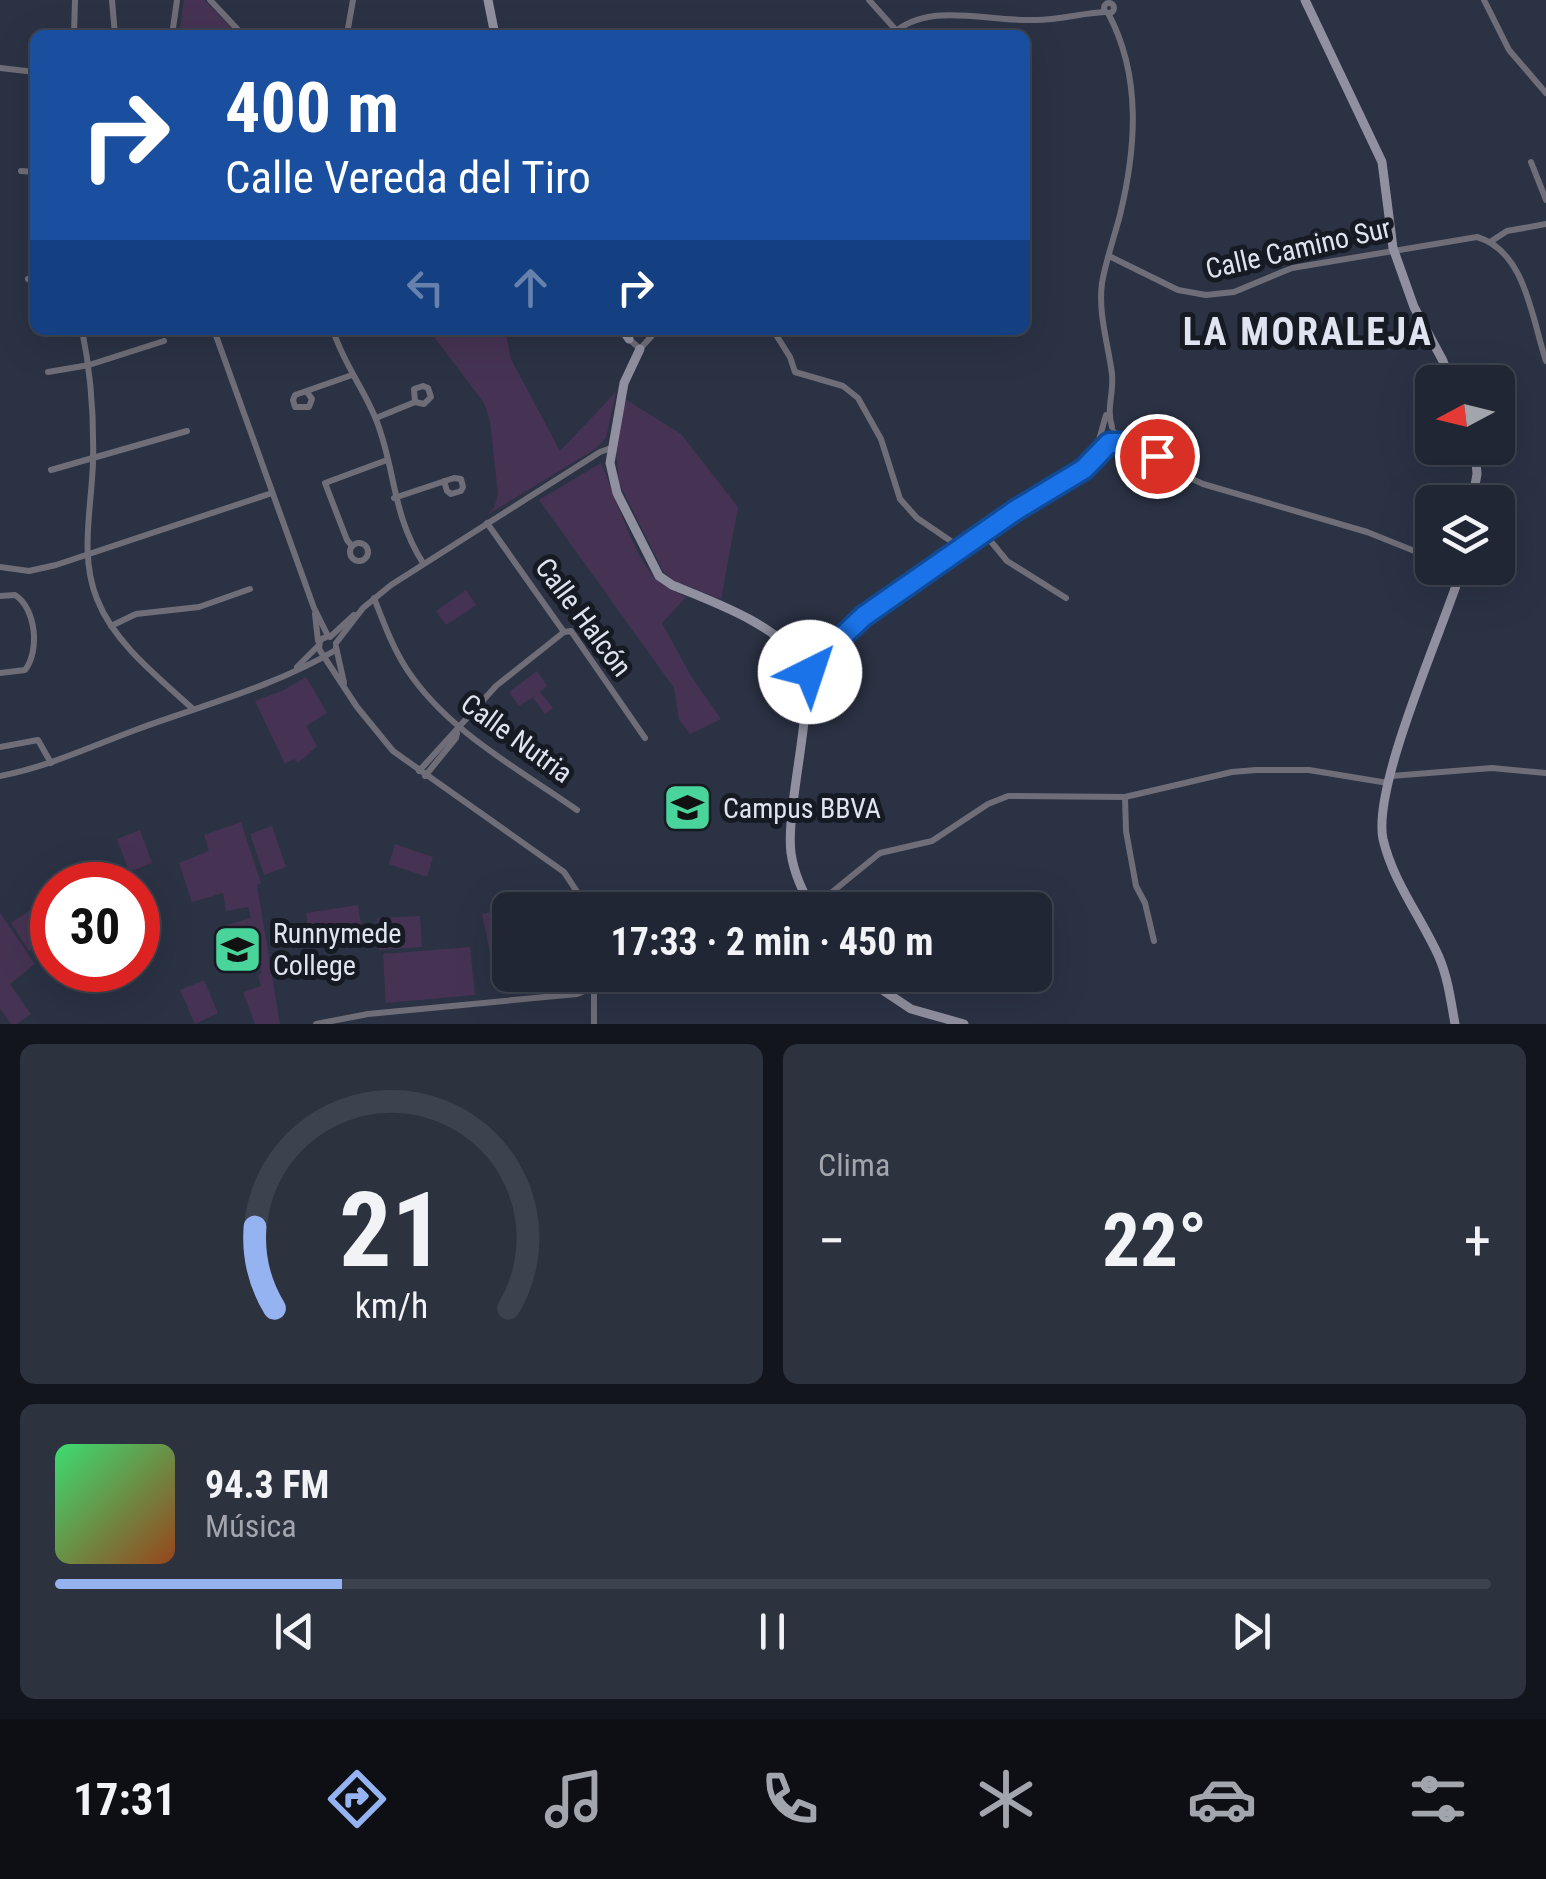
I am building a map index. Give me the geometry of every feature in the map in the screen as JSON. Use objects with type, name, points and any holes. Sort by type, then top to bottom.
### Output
[{"type":"street","points":[[74,30],[76,0]]},
{"type":"street","points":[[112,0],[115,30]]},
{"type":"street","points":[[173,30],[178,0]]},
{"type":"street","points":[[210,0],[238,30]]},
{"type":"street","points":[[348,30],[353,0]]},
{"type":"street","points":[[488,0],[494,30]]},
{"type":"street","points":[[869,0],[892,30]]},
{"type":"street","points":[[1306,0],[1382,162],[1393,248],[1414,307],[1445,365]]},
{"type":"street","points":[[1484,0],[1510,50],[1546,93]]},
{"type":"street","points":[[805,670],[864,616],[984,532],[1084,469],[1109,443],[1113,429],[1112,379],[1101,306],[1134,135],[1127,68],[1110,6],[1037,20],[938,6],[908,16],[895,30]]},
{"type":"street","points":[[0,68],[30,71]]},
{"type":"street","points":[[1531,162],[1546,200]]},
{"type":"street","points":[[21,171],[30,172]]},
{"type":"street","points":[[1546,224],[1507,231],[1490,242],[1515,268],[1546,361]]},
{"type":"street","name":"Calle Camino Sur","points":[[1109,256],[1178,290],[1206,295],[1234,292],[1292,268],[1393,248],[1469,237],[1490,242]]},
{"type":"street","points":[[83,335],[89,365],[93,460],[87,554],[96,598],[111,626],[192,709]]},
{"type":"street","points":[[216,335],[348,693]]},
{"type":"street","points":[[335,335],[376,418],[394,498],[423,563]]},
{"type":"street","points":[[626,335],[638,352]]},
{"type":"street","points":[[653,335],[638,352],[624,383],[610,453],[617,493],[659,576],[758,624],[790,649],[805,670],[808,690],[795,772],[790,850],[804,892]]},
{"type":"street","points":[[776,335],[795,372],[843,386],[858,398],[885,450],[900,500],[917,518],[961,548]]},
{"type":"street","points":[[48,372],[89,365],[164,341]]},
{"type":"street","points":[[307,392],[352,375]]},
{"type":"street","points":[[376,418],[415,402]]},
{"type":"street","points":[[1096,456],[1110,404]]},
{"type":"street","points":[[1103,428],[1113,429]]},
{"type":"street","points":[[1113,429],[1121,443]]},
{"type":"street","points":[[51,470],[187,431]]},
{"type":"street","points":[[1100,440],[1150,452],[1177,472],[1203,484],[1367,532],[1415,551]]},
{"type":"street","points":[[320,648],[332,642],[374,598],[423,563],[592,458],[610,453]]},
{"type":"street","points":[[352,546],[346,540],[325,483],[387,460]]},
{"type":"street","points":[[394,498],[444,482]]},
{"type":"street","points":[[0,567],[29,571],[272,493]]},
{"type":"street","name":"Calle Halcón","points":[[487,524],[564,632],[571,631],[645,738]]},
{"type":"street","points":[[984,532],[1007,561],[1066,598]]},
{"type":"street","points":[[1455,585],[1382,810],[1384,844],[1403,891],[1440,959],[1455,1024]]},
{"type":"street","points":[[111,626],[136,614],[200,607],[250,589]]},
{"type":"street","points":[[0,596],[14,595],[25,603],[34,649],[34,658],[25,670],[0,673]]},
{"type":"street","name":"Calle Nutria","points":[[374,598],[405,666],[458,730],[577,810]]},
{"type":"street","points":[[0,776],[51,764],[320,659],[314,608]]},
{"type":"street","points":[[320,619],[334,625],[364,608]]},
{"type":"street","points":[[320,648],[332,642],[344,622]]},
{"type":"street","points":[[422,774],[496,686],[564,632]]},
{"type":"street","points":[[320,648],[373,729],[422,774],[564,872],[577,892]]},
{"type":"street","points":[[0,748],[38,740],[51,764]]},
{"type":"street","points":[[833,892],[880,853],[932,840],[999,798],[1016,794],[1126,798],[1248,770],[1300,769],[1390,780],[1492,768],[1546,773]]},
{"type":"street","points":[[1126,798],[1126,832],[1136,886],[1154,941]]},
{"type":"street","points":[[316,1024],[368,1014],[583,992]]},
{"type":"street","points":[[594,992],[594,1024]]},
{"type":"street","points":[[885,992],[912,1010],[964,1024]]},
{"type":"shaded area","points":[[184,0],[204,0],[235,30],[180,30]]},
{"type":"shaded area","points":[[433,335],[506,335],[511,359],[560,451],[616,392],[606,438],[595,449],[487,515],[498,494],[490,421],[484,403]]},
{"type":"shaded area","points":[[625,399],[681,434],[738,507],[721,599],[674,581],[663,571],[619,483],[616,450]]},
{"type":"shaded area","points":[[601,463],[648,570],[686,597],[662,623],[691,676],[721,719],[690,734],[679,720],[674,688],[539,500]]},
{"type":"shaded area","points":[[466,590],[476,605],[446,625],[436,611]]},
{"type":"shaded area","points":[[537,671],[547,686],[540,692],[553,708],[545,714],[535,696],[519,706],[509,692]]},
{"type":"shaded area","points":[[306,677],[327,713],[306,726],[317,746],[298,763],[294,759],[285,764],[255,701]]},
{"type":"shaded area","points":[[241,822],[261,883],[257,885],[280,1024],[255,1024],[243,992],[261,986],[258,975],[262,973],[252,940],[244,942],[241,935],[225,941],[221,927],[251,918],[248,907],[226,911],[223,893],[192,902],[179,863],[209,851],[204,835]]},
{"type":"shaded area","points":[[272,826],[286,867],[264,875],[250,834]]},
{"type":"shaded area","points":[[140,830],[152,862],[125,862],[117,839]]},
{"type":"shaded area","points":[[395,844],[433,857],[427,877],[389,864]]},
{"type":"shaded area","points":[[358,905],[362,931],[310,939],[306,913]]},
{"type":"shaded area","points":[[30,910],[30,950],[29,951],[11,923]]},
{"type":"shaded area","points":[[492,912],[492,948],[489,949],[482,914]]},
{"type":"shaded area","points":[[0,913],[30,957],[30,968],[10,984],[31,1014],[11,1024],[0,1009]]},
{"type":"shaded area","points":[[420,916],[422,947],[379,950],[377,918]]},
{"type":"shaded area","points":[[470,947],[475,995],[386,1003],[383,954]]},
{"type":"shaded area","points":[[204,980],[218,1013],[195,1024],[180,990]]},
{"type":"place","name":"Campus BBVA","points":[[688,808]]},
{"type":"place","name":"Runnymede College","points":[[238,949]]},
{"type":"district","name":"LA MORALEJA","points":[[1308,332]]},
{"type":"route","points":[[810,672],[864,616],[1016,510],[1084,469],[1109,443],[1121,443],[1157,456]]}]
